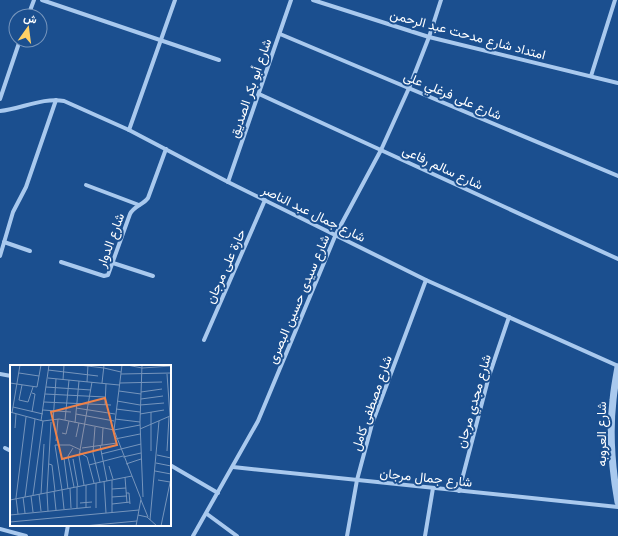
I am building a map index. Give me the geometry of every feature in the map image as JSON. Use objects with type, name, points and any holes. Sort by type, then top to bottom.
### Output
[{"type":"street","points":[[42,0],[218,60]]},
{"type":"street","points":[[130,130],[174,0]]},
{"type":"street","name":"شارع أبو بكر الصديق","points":[[228,182],[291,0]]},
{"type":"street","name":"امتداد شارع مدحت عبد الرحمن","points":[[313,0],[429,37],[618,83]]},
{"type":"street","name":"شارع سيدى حسين البصرى","points":[[193,536],[258,421],[336,234],[381,150],[409,88],[429,37],[441,0]]},
{"type":"street","points":[[591,76],[616,0]]},
{"type":"street","name":"شارع على فرغلي على","points":[[280,34],[618,176]]},
{"type":"street","points":[[0,99],[17,48]]},
{"type":"street","name":"شارع سالم رفاعى","points":[[259,94],[618,259]]},
{"type":"street","points":[[0,256],[14,212],[26,187],[56,100]]},
{"type":"street","name":"شارع جمال عبد الناصر","points":[[0,111],[56,100],[64,101],[130,130],[228,182],[336,234],[426,280],[618,366]]},
{"type":"street","name":"شارع الدوار","points":[[61,262],[104,276],[109,274],[130,214],[132,210],[143,204],[148,198],[166,150]]},
{"type":"street","points":[[86,185],[139,205]]},
{"type":"street","name":"حارة على مرجان","points":[[204,340],[265,200]]},
{"type":"street","points":[[4,242],[30,251]]},
{"type":"street","points":[[113,263],[153,276]]},
{"type":"street","name":"شارع مصطفى كامل","points":[[347,536],[357,480],[372,424],[426,280]]},
{"type":"street","name":"شارع مجدي مرجان","points":[[459,491],[489,376],[509,317]]},
{"type":"street","name":"شارع العروبه","points":[[618,366],[612,401],[611,437],[615,458],[613,472],[618,502]]},
{"type":"street","points":[[0,374],[10,376]]},
{"type":"street","points":[[5,448],[10,450]]},
{"type":"street","name":"شارع جمال مرجان","points":[[233,466],[618,507]]},
{"type":"street","points":[[171,467],[218,493]]},
{"type":"street","points":[[425,536],[433,488]]},
{"type":"street","points":[[206,514],[237,536]]},
{"type":"street","points":[[66,536],[68,526]]},
{"type":"street","points":[[0,529],[16,535],[26,536]]}]
